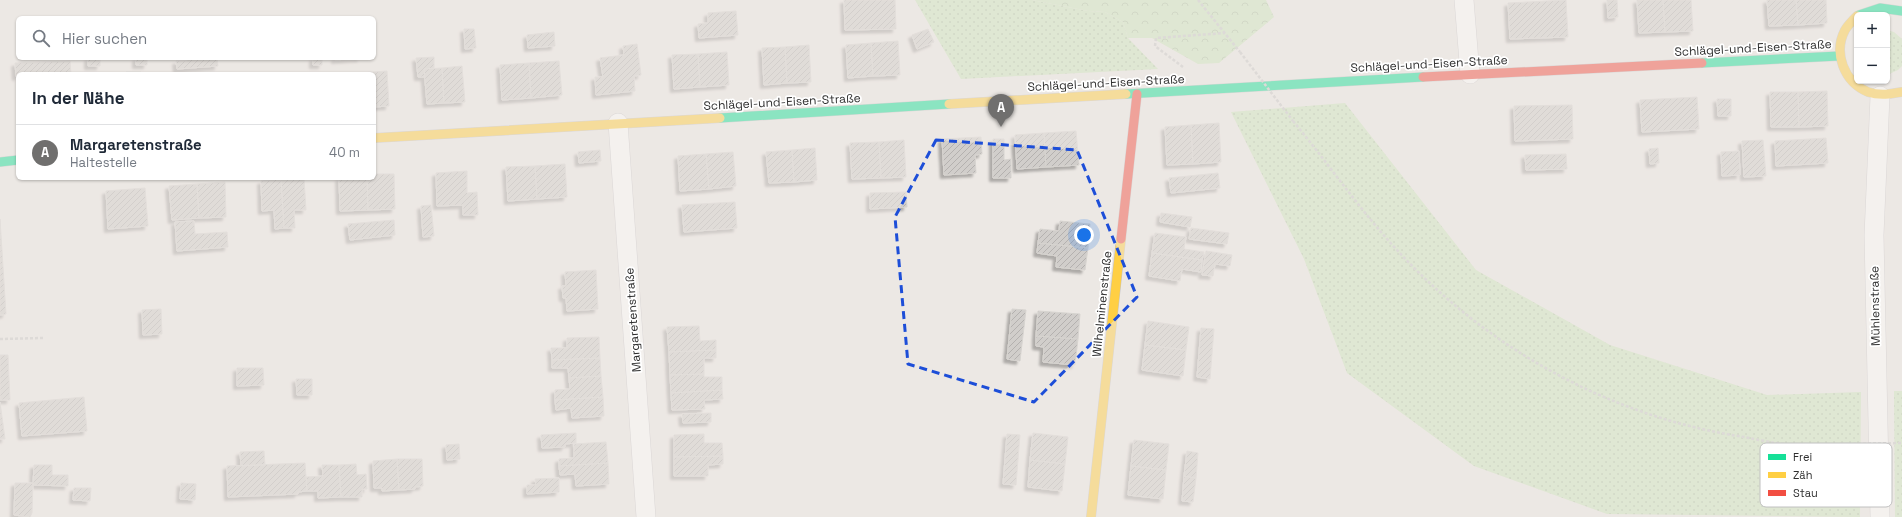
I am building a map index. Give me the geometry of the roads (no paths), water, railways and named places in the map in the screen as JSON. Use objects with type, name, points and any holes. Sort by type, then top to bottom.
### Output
[{"type":"street","points":[[1464,0],[1470,74]]},
{"type":"street","name":"Schlägel-und-Eisen-Straße","points":[[1880,96],[1870,94],[1854,84],[1848,78],[1839,56],[1840,43],[1847,26],[1865,10],[1891,7],[1902,11]]},
{"type":"street","name":"Schlägel-und-Eisen-Straße","points":[[376,138],[1470,74],[1839,56]]},
{"type":"street","points":[[1880,96],[1902,92]]},
{"type":"street","name":"Wilhelminenstraße","points":[[1091,517],[1137,94]]},
{"type":"street","name":"Mühlenstraße","points":[[1878,443],[1874,235],[1880,96]]},
{"type":"street","name":"Margaretenstraße","points":[[618,123],[646,517]]},
{"type":"street","points":[[0,162],[16,160]]},
{"type":"street","name":"Mühlenstraße","points":[[1880,507],[1880,517]]},
{"type":"place","name":"Margaretenstraße","points":[[1001,127]]}]
